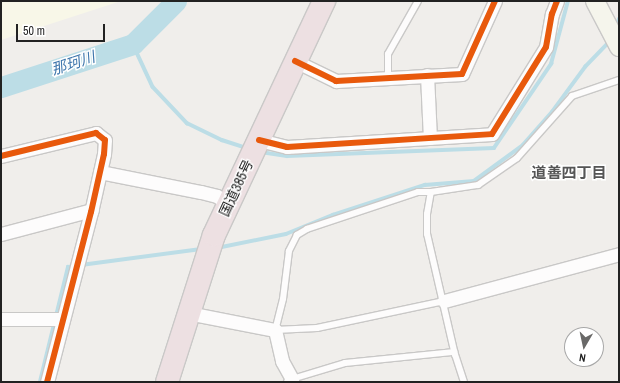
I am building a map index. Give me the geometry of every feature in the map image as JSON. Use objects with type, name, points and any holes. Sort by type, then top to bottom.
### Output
[{"type":"highway","name":"国道385号","points":[[163,382],[177,312],[222,200],[307,1]]},
{"type":"highway","name":"国道385号","points":[[167,382],[222,200],[259,140],[324,1]]},
{"type":"main road","points":[[595,1],[619,47]]},
{"type":"street","points":[[295,61],[336,81],[462,74],[495,1]]},
{"type":"street","points":[[259,140],[287,147],[492,134],[496,131],[546,47],[552,14],[557,1]]},
{"type":"street","points":[[427,75],[430,138]]},
{"type":"street","points":[[1,156],[96,133],[104,140],[100,172],[92,210],[47,382]]},
{"type":"street","points":[[100,172],[222,200]]},
{"type":"street","points":[[1,234],[92,210]]},
{"type":"street","points":[[444,301],[619,254]]},
{"type":"street","points":[[188,313],[275,330],[280,353],[291,381]]},
{"type":"street","points":[[1,319],[63,319]]},
{"type":"lane","points":[[388,77],[388,54],[418,1]]},
{"type":"lane","points":[[444,301],[317,328],[275,330],[284,299],[286,262],[297,235],[418,192],[431,192],[478,185],[517,158],[572,96],[619,80]]},
{"type":"lane","points":[[431,192],[427,214],[427,234],[444,301],[454,352],[464,382]]},
{"type":"lane","points":[[291,381],[345,363],[454,352]]},
{"type":"shaded area","points":[[1,1],[121,1],[1,40]]},
{"type":"waterway","name":"那珂川","points":[[1,87],[133,44],[176,1]]},
{"type":"waterway","points":[[261,152],[287,156],[494,148],[551,64],[568,1]]},
{"type":"waterway","points":[[616,28],[619,19]]},
{"type":"waterway","points":[[217,248],[286,234],[333,215],[425,185],[474,181],[523,145],[552,112],[585,67],[610,41]]},
{"type":"waterway","points":[[133,44],[153,87],[187,123],[222,140],[247,148]]},
{"type":"waterway","points":[[81,265],[201,249]]},
{"type":"waterway","points":[[40,382],[68,267],[75,266]]},
{"type":"cycle path","points":[[295,61],[336,81],[462,74],[495,1]]},
{"type":"cycle path","points":[[259,140],[287,147],[492,134],[546,47],[552,14],[557,1]]},
{"type":"cycle path","points":[[1,156],[96,133],[105,140],[104,154],[91,212],[47,382]]},
{"type":"district","name":"道善四丁目","points":[[569,173]]}]
